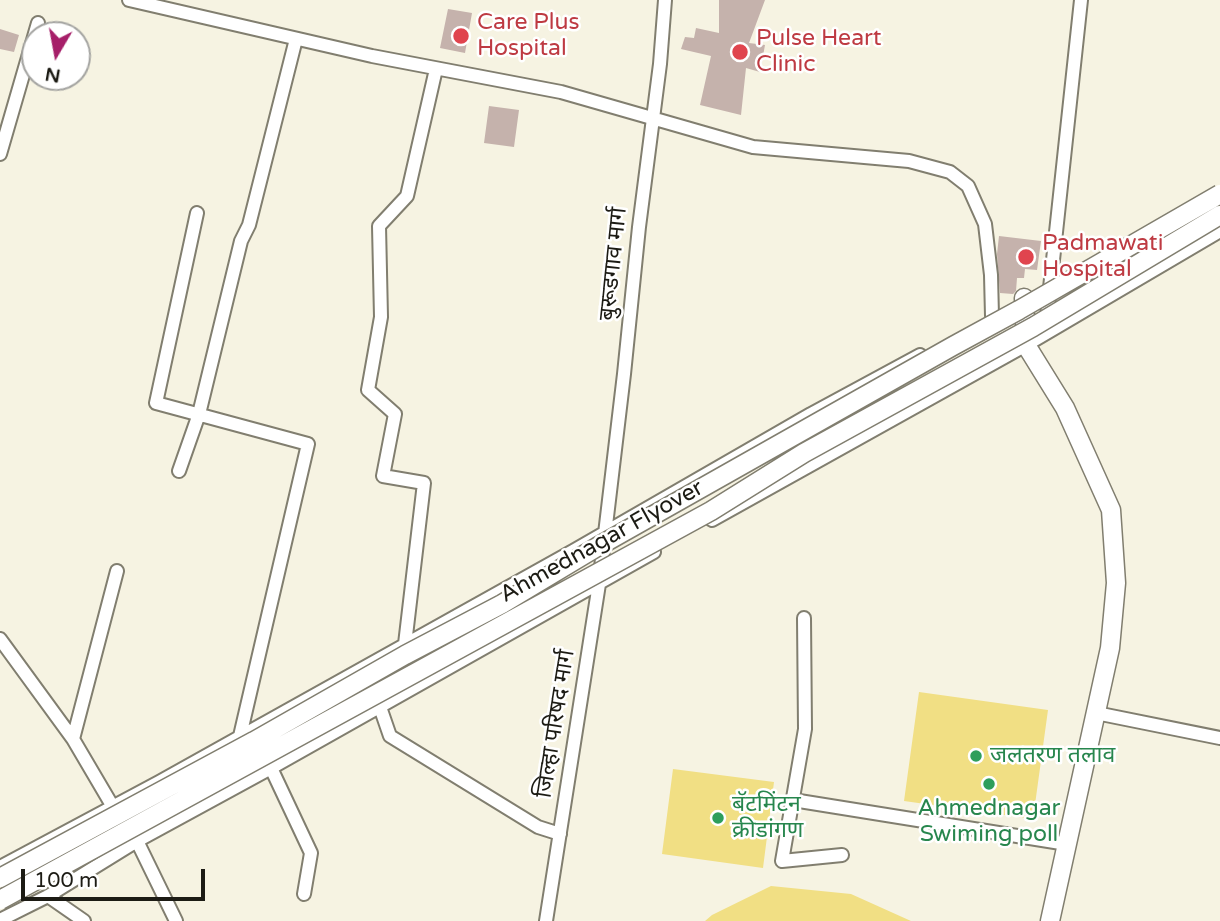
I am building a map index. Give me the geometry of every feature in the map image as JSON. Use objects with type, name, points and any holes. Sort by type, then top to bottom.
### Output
[{"type":"highway","name":"Ahmednagar Flyover","points":[[0,878],[254,741],[405,654],[502,604],[597,547],[1220,194]]},
{"type":"highway","name":"Ahmednagar Flyover","points":[[0,900],[711,511],[804,453],[1033,327],[1220,215]]},
{"type":"highway","points":[[1024,298],[1026,345],[1065,408],[1111,510],[1116,583],[1110,648],[1050,921]]},
{"type":"street","points":[[130,0],[372,56],[561,92],[753,147],[909,161],[950,172],[968,186],[985,224],[991,275],[992,316]]},
{"type":"street","name":"बुरूडगाव मार्ग","points":[[604,533],[660,64],[665,0]]},
{"type":"street","points":[[1045,332],[1081,0]]},
{"type":"street","points":[[179,471],[199,414],[241,241],[249,225],[296,39]]},
{"type":"street","points":[[405,644],[424,483],[383,476],[395,414],[368,390],[381,317],[379,226],[407,196],[436,69]]},
{"type":"street","points":[[0,154],[21,82]]},
{"type":"street","points":[[0,867],[113,807],[604,533],[811,414],[1049,285],[1220,185]]},
{"type":"street","points":[[197,214],[156,403],[308,444],[240,736]]},
{"type":"street","points":[[0,920],[48,896],[136,841],[1026,345],[1220,231]]},
{"type":"street","name":"जिल्हा परिषद मार्ग","points":[[546,921],[604,533]]},
{"type":"street","points":[[73,739],[117,571]]},
{"type":"street","points":[[804,618],[805,729],[782,861],[842,855]]},
{"type":"street","points":[[0,639],[73,739],[113,807]]},
{"type":"street","points":[[380,707],[390,736],[538,827],[560,834]]},
{"type":"street","points":[[1096,713],[1220,738]]},
{"type":"street","points":[[271,768],[311,853],[304,894]]},
{"type":"street","points":[[793,800],[1067,844]]},
{"type":"street","points":[[136,841],[172,919]]},
{"type":"street","points":[[48,896],[84,921]]},
{"type":"shaded area","name":"जलतरण तलाव","points":[[919,692],[1048,710],[1033,819],[904,801]]},
{"type":"shaded area","name":"बॅटमिंटन क्रीडांगण","points":[[673,769],[774,782],[763,868],[662,854]]},
{"type":"shaded area","points":[[771,886],[851,894],[911,921],[705,921]]},
{"type":"building","points":[[719,0],[765,0],[749,43],[765,45],[760,72],[746,68],[741,115],[700,105],[711,56],[681,49],[685,37],[694,38],[696,28],[719,33]]},
{"type":"building","points":[[448,9],[472,13],[465,53],[440,48]]},
{"type":"building","points":[[0,29],[19,35],[14,52],[0,49]]},
{"type":"building","points":[[489,106],[519,110],[514,147],[484,143]]},
{"type":"building","points":[[999,236],[1041,241],[1037,270],[1025,269],[1024,278],[1017,278],[1016,291],[1013,294],[1000,293],[997,254]]},
{"type":"place","name":"Care Plus Hospital","points":[[461,36]]},
{"type":"place","name":"Pulse Heart Clinic","points":[[740,52]]},
{"type":"place","name":"Padmawati Hospital","points":[[1026,257]]},
{"type":"place","name":"जलतरण तलाव","points":[[976,756]]},
{"type":"place","name":"Ahmednagar Swiming poll","points":[[989,784]]},
{"type":"place","name":"बॅटमिंटन क्रीडांगण","points":[[718,818]]}]
